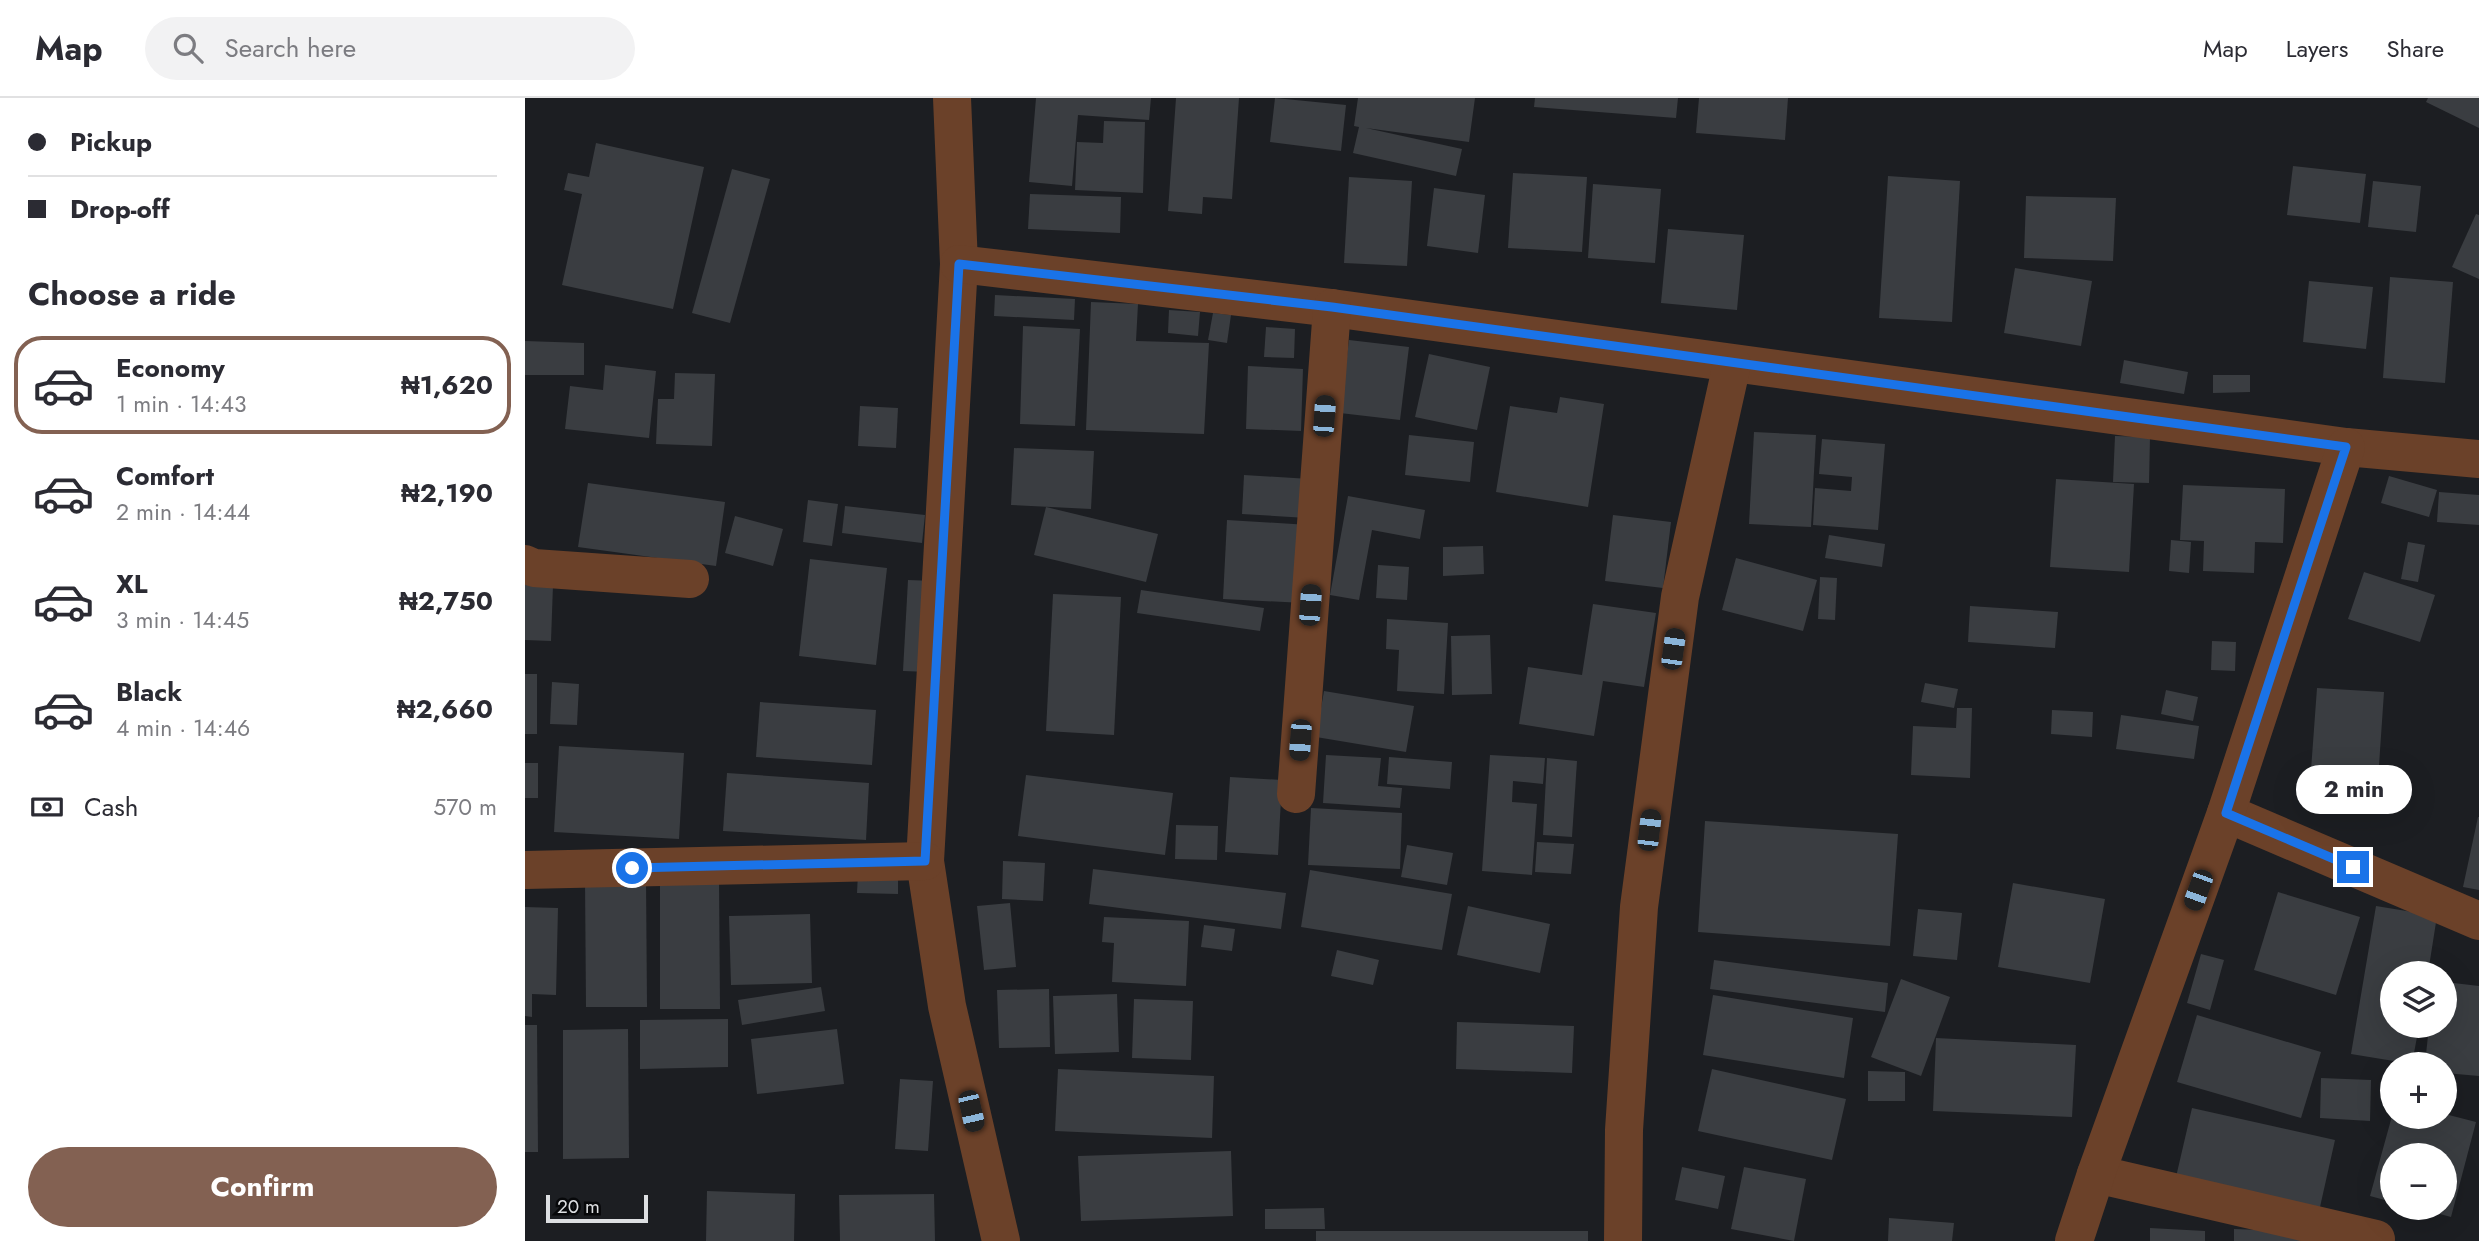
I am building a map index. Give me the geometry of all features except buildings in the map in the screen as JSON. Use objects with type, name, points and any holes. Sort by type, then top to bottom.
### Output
[{"type":"street","points":[[952,98],[959,264],[925,861],[947,1006],[1001,1241]]},
{"type":"street","points":[[959,264],[1332,307],[2346,447],[2479,459]]},
{"type":"street","points":[[1296,794],[1332,307]]},
{"type":"street","points":[[1623,1241],[1624,1130],[1639,907],[1680,597],[1732,364]]},
{"type":"street","points":[[2074,1241],[2226,813],[2346,447]]},
{"type":"street","points":[[525,564],[534,568],[690,579]]},
{"type":"street","points":[[2226,813],[2479,921]]},
{"type":"street","points":[[525,870],[925,861]]},
{"type":"street","points":[[2096,1174],[2376,1238]]},
{"type":"route","points":[[632,868],[925,861],[959,264],[1332,307],[2346,447],[2226,813],[2353,867]]}]
